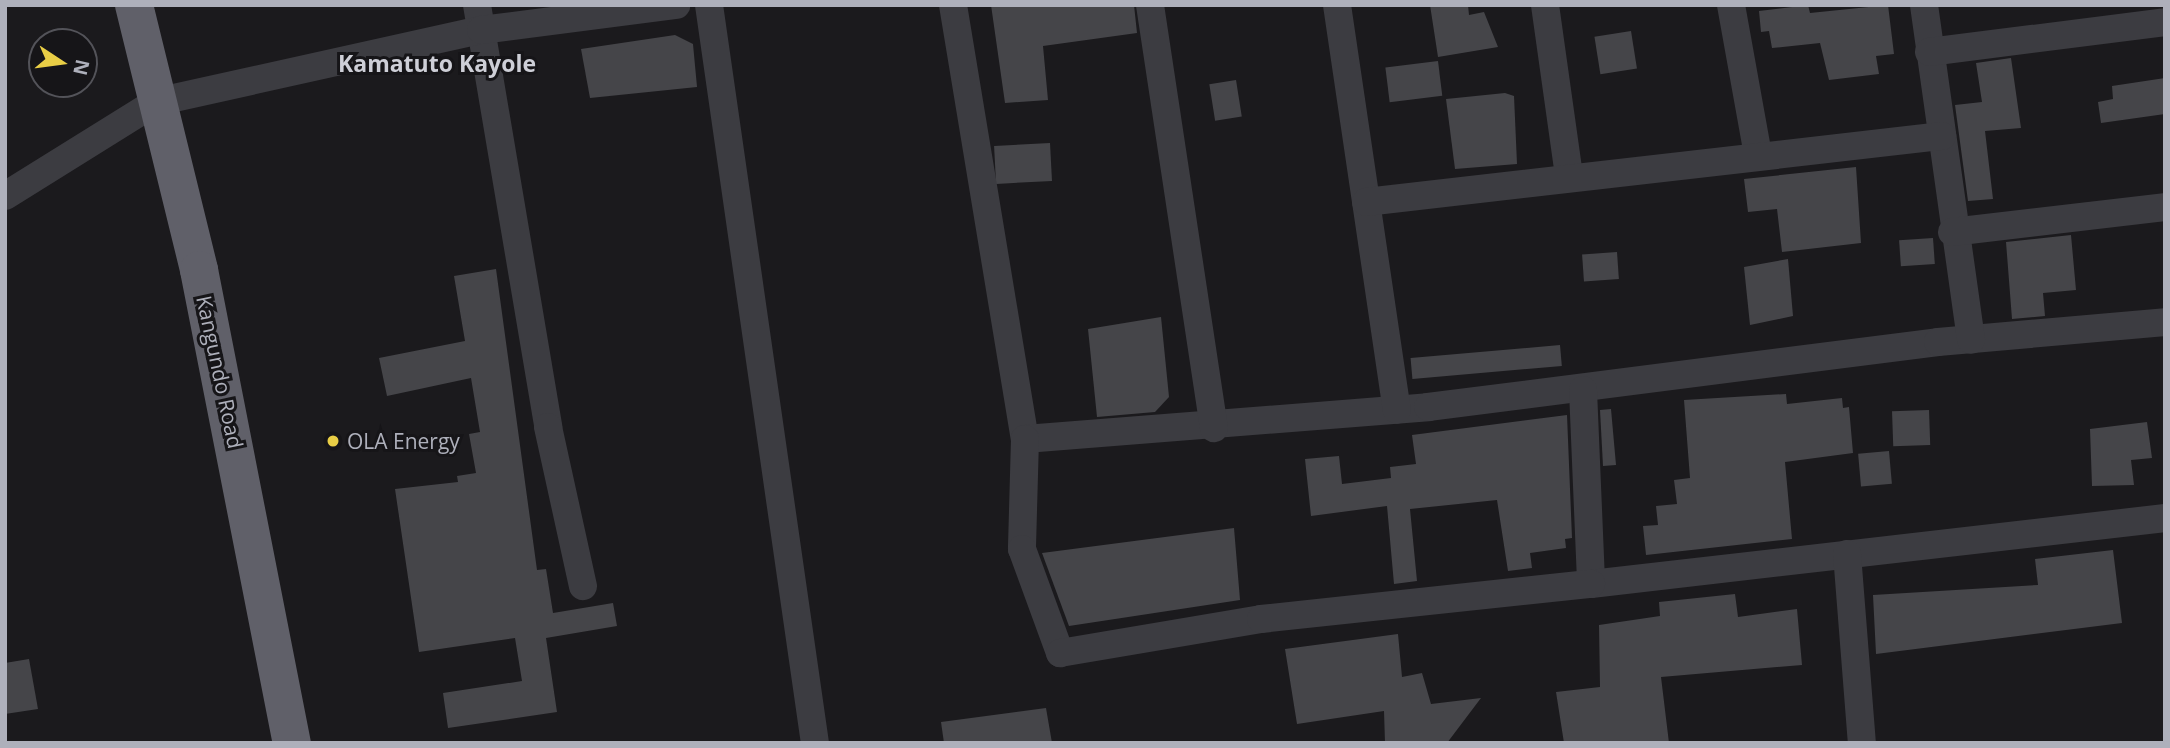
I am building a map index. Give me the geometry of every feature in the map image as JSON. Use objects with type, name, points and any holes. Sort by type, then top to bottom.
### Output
[{"type":"highway","name":"Kangundo Road","points":[[134,5],[199,270],[292,743]]},
{"type":"street","points":[[5,196],[156,102],[479,18],[676,5]]},
{"type":"street","points":[[709,5],[815,743]]},
{"type":"street","points":[[953,5],[1025,439],[1022,549],[1060,653],[1261,619],[2165,518]]},
{"type":"street","points":[[1150,5],[1214,428]]},
{"type":"street","points":[[1337,5],[1396,410]]},
{"type":"street","points":[[1545,5],[1569,176]]},
{"type":"street","points":[[1731,5],[1758,155]]},
{"type":"street","points":[[1924,5],[1952,232],[1971,340]]},
{"type":"street","points":[[479,18],[548,427],[583,586]]},
{"type":"street","points":[[1929,52],[2165,22]]},
{"type":"street","points":[[1366,202],[1569,176],[1942,136]]},
{"type":"street","points":[[1952,232],[2165,207]]},
{"type":"street","points":[[1025,439],[1214,428],[1396,410],[1583,390],[1971,340],[2165,321]]},
{"type":"street","points":[[1583,390],[1591,584]]},
{"type":"street","points":[[1847,554],[1861,743]]},
{"type":"building","points":[[991,5],[1134,5],[1137,33],[1043,46],[1048,100],[1005,103]]},
{"type":"building","points":[[1430,5],[1468,5],[1469,15],[1484,12],[1498,47],[1438,57]]},
{"type":"building","points":[[1808,5],[1810,13],[1888,5],[1894,54],[1876,56],[1879,74],[1829,80],[1820,43],[1772,48],[1769,31],[1761,32],[1759,11]]},
{"type":"building","points":[[1631,31],[1637,69],[1600,74],[1594,37]]},
{"type":"building","points":[[675,35],[693,44],[697,87],[590,98],[581,49]]},
{"type":"building","points":[[2011,58],[2021,128],[1985,131],[1993,199],[1968,201],[1955,105],[1982,102],[1976,63]]},
{"type":"building","points":[[1438,61],[1442,96],[1390,102],[1385,67]]},
{"type":"building","points":[[2165,78],[2165,114],[2101,123],[2098,102],[2113,99],[2112,86]]},
{"type":"building","points":[[1236,80],[1242,117],[1215,121],[1209,84]]},
{"type":"building","points":[[1505,93],[1514,96],[1517,164],[1455,169],[1446,99]]},
{"type":"building","points":[[1050,143],[1052,181],[996,184],[994,146]]},
{"type":"building","points":[[1856,167],[1861,243],[1782,252],[1777,209],[1748,212],[1744,179]]},
{"type":"building","points":[[2071,235],[2076,290],[2043,293],[2045,316],[2012,319],[2006,242]]},
{"type":"building","points":[[1933,238],[1935,264],[1901,266],[1899,240]]},
{"type":"building","points":[[1617,252],[1619,279],[1584,281],[1582,254]]},
{"type":"building","points":[[1788,259],[1793,316],[1750,325],[1744,267]]},
{"type":"building","points":[[496,269],[537,570],[546,569],[553,613],[613,603],[617,626],[546,638],[557,712],[448,728],[443,693],[522,681],[515,638],[419,652],[395,489],[458,482],[457,476],[476,473],[469,434],[480,432],[471,378],[387,396],[379,358],[465,341],[454,276]]},
{"type":"building","points":[[1161,317],[1169,397],[1155,412],[1097,417],[1088,329]]},
{"type":"building","points":[[1560,345],[1562,366],[1412,379],[1411,358]]},
{"type":"building","points":[[1786,394],[1787,404],[1842,398],[1843,408],[1849,407],[1853,453],[1785,462],[1792,539],[1646,555],[1643,526],[1658,525],[1656,506],[1677,504],[1674,480],[1690,478],[1684,400]]},
{"type":"building","points":[[1611,409],[1616,465],[1603,466],[1600,410]]},
{"type":"building","points":[[1929,410],[1930,445],[1893,446],[1892,411]]},
{"type":"building","points":[[1567,415],[1572,538],[1565,539],[1566,548],[1530,553],[1532,568],[1508,571],[1497,500],[1410,509],[1417,581],[1394,584],[1387,506],[1311,516],[1305,459],[1339,456],[1342,484],[1391,478],[1390,467],[1416,464],[1412,435]]},
{"type":"building","points":[[2147,422],[2152,458],[2131,460],[2134,485],[2092,486],[2090,429]]},
{"type":"building","points":[[1889,451],[1892,484],[1861,487],[1858,454]]},
{"type":"building","points":[[1234,528],[1240,600],[1069,626],[1042,553]]},
{"type":"building","points":[[2113,550],[2122,623],[1876,654],[1873,595],[2038,585],[2035,559]]},
{"type":"building","points":[[1735,594],[1738,617],[1797,609],[1802,665],[1661,677],[1669,743],[1564,743],[1556,692],[1600,687],[1599,625],[1660,616],[1659,602]]},
{"type":"building","points":[[1398,634],[1402,677],[1422,673],[1431,704],[1481,698],[1447,743],[1385,743],[1384,711],[1297,724],[1285,649]]},
{"type":"building","points":[[29,659],[38,709],[5,714],[5,663]]},
{"type":"building","points":[[1046,708],[1052,743],[944,743],[941,722]]},
{"type":"place","name":"OLA Energy","points":[[333,441]]},
{"type":"district","name":"Kamatuto Kayole","points":[[437,63]]}]
